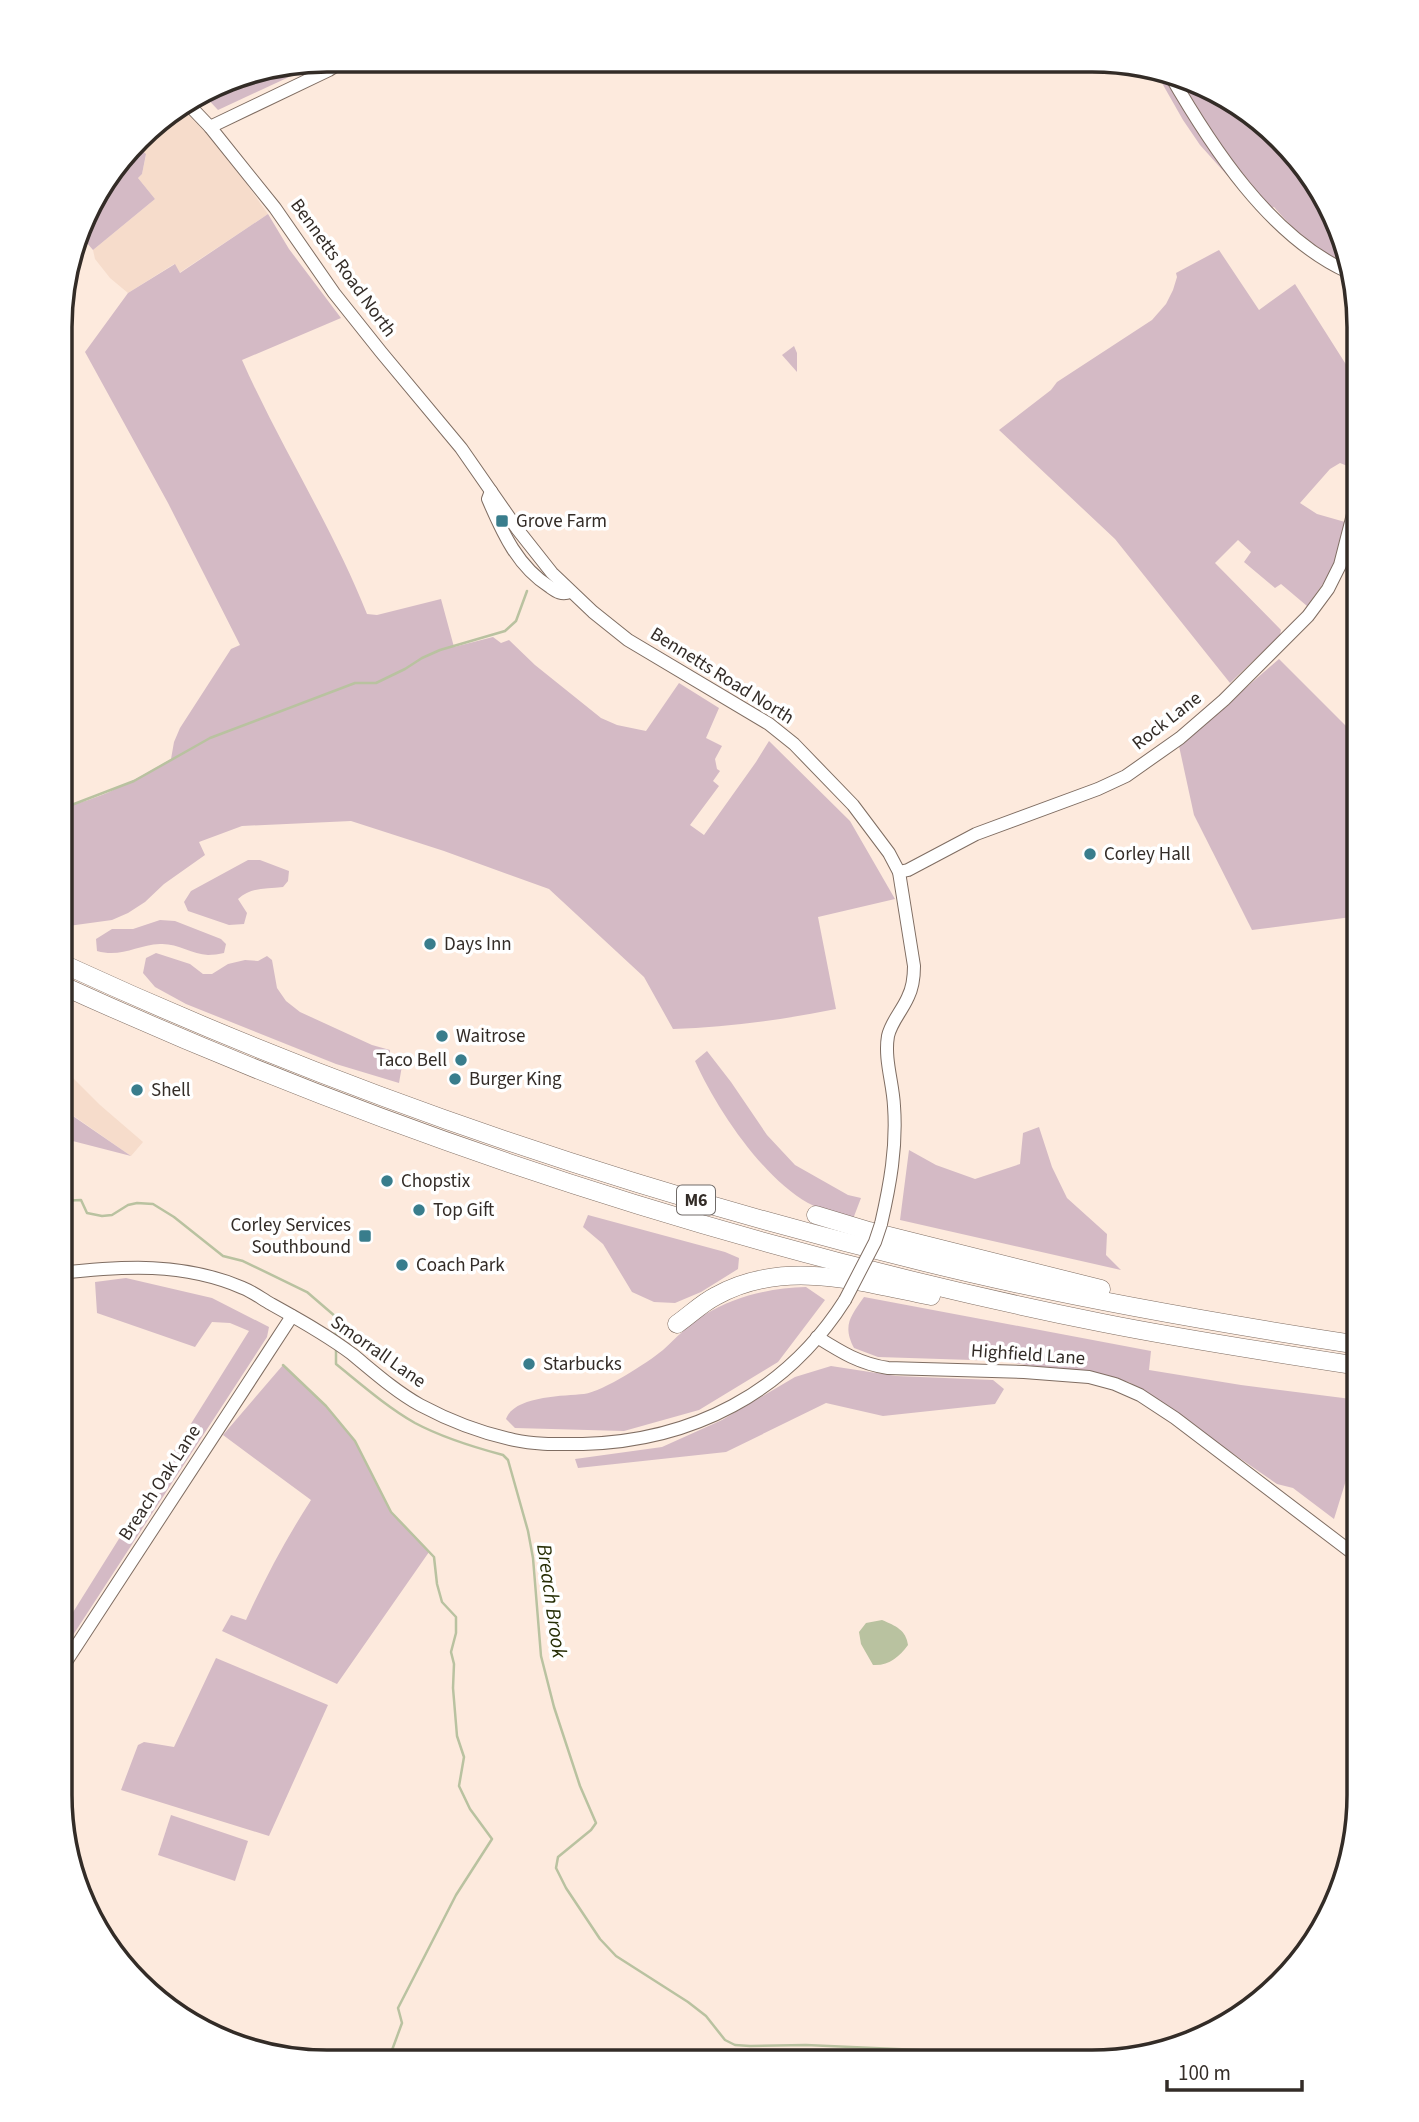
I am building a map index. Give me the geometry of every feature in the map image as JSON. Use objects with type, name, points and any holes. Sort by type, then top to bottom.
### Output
[{"type":"highway","name":"M6","points":[[72,968],[318,1072],[436,1116],[627,1180],[816,1234],[970,1273],[1202,1320],[1347,1343]]},
{"type":"highway","name":"M6","points":[[72,990],[244,1064],[432,1136],[548,1177],[662,1212],[818,1257],[968,1293],[1104,1323],[1347,1364]]},
{"type":"highway","points":[[816,1215],[984,1262],[1347,1342]]},
{"type":"highway","points":[[677,1324],[716,1296],[755,1279],[802,1275],[832,1276],[987,1307],[1104,1323]]},
{"type":"street","points":[[210,127],[325,72]]},
{"type":"street","points":[[1178,86],[1233,170],[1285,229],[1327,262],[1340,268]]},
{"type":"street","name":"Bennetts Road North","points":[[193,110],[275,208],[351,315],[461,448],[537,555],[570,592],[628,640],[751,712],[794,744],[853,805],[890,853],[899,872],[914,965],[914,978],[908,998],[888,1037],[894,1102],[894,1157],[890,1186],[874,1242],[845,1300],[817,1337]]},
{"type":"street","name":"Rock Lane","points":[[899,872],[908,870],[976,834],[1126,776],[1180,738],[1224,701],[1308,616],[1328,589],[1340,565],[1347,538]]},
{"type":"street","name":"Smorrall Lane","points":[[72,1272],[130,1266],[175,1270],[243,1288],[329,1339],[418,1404],[462,1425],[536,1444],[599,1443],[662,1435],[724,1411],[775,1378],[817,1337]]},
{"type":"street","name":"Breach Oak Lane","points":[[72,1653],[292,1316]]},
{"type":"street","name":"Highfield Lane","points":[[817,1337],[851,1358],[871,1366],[1024,1372],[1089,1377],[1115,1384],[1140,1395],[1175,1418],[1347,1549]]},
{"type":"shaded area","points":[[296,74],[218,110],[209,101],[261,80]]},
{"type":"shaded area","points":[[1161,81],[1220,106],[1273,146],[1313,199],[1328,229],[1339,263],[1308,241],[1274,207],[1261,213],[1200,145]]},
{"type":"shaded area","points":[[187,114],[225,153],[268,214],[179,273],[174,264],[128,293],[110,278],[95,259],[93,250],[155,199],[138,178],[142,174],[146,155],[142,151],[146,146]]},
{"type":"shaded area","points":[[142,151],[146,154],[142,174],[138,178],[155,199],[93,250],[86,242],[98,214],[124,172]]},
{"type":"shaded area","points":[[268,214],[289,249],[341,318],[242,360],[338,549],[367,614],[377,615],[441,599],[454,647],[493,637],[501,643],[509,640],[535,665],[601,718],[617,725],[646,731],[679,683],[719,708],[706,738],[722,746],[715,759],[720,771],[713,781],[719,786],[690,825],[704,835],[769,741],[850,821],[895,899],[818,917],[836,1009],[755,1022],[673,1029],[644,977],[549,889],[351,821],[242,826],[199,842],[205,855],[164,884],[145,902],[112,920],[72,925],[72,804],[103,795],[171,759],[180,728],[231,649],[240,645],[168,503],[85,352],[128,293],[175,264],[180,273]]},
{"type":"shaded area","points":[[1219,250],[1259,310],[1295,284],[1347,366],[1347,466],[1340,463],[1330,469],[1300,503],[1317,514],[1345,522],[1330,574],[1307,606],[1281,584],[1275,588],[1244,562],[1251,552],[1238,540],[1215,563],[1281,630],[1280,635],[1230,683],[1115,539],[999,430],[1051,390],[1057,382],[1152,320],[1166,304],[1173,290],[1176,273]]},
{"type":"shaded area","points":[[794,346],[797,353],[797,372],[782,355]]},
{"type":"shaded area","points":[[1279,659],[1347,727],[1347,918],[1252,930],[1194,815],[1179,746]]},
{"type":"shaded area","points":[[248,860],[260,860],[289,871],[288,881],[283,887],[253,890],[238,899],[247,913],[244,924],[229,925],[188,911],[184,902],[191,891]]},
{"type":"shaded area","points":[[160,920],[175,921],[221,939],[226,944],[224,953],[202,954],[160,944],[114,953],[97,951],[96,939],[112,929],[133,929]]},
{"type":"shaded area","points":[[156,953],[190,964],[203,974],[212,974],[228,964],[245,960],[258,961],[267,956],[272,960],[277,988],[286,1001],[300,1012],[372,1045],[390,1050],[390,1054],[403,1060],[399,1083],[336,1064],[186,1004],[155,987],[143,973],[146,958]]},
{"type":"shaded area","points":[[707,1051],[767,1135],[795,1165],[848,1195],[861,1198],[853,1219],[808,1203],[791,1191],[758,1159],[728,1120],[695,1061]]},
{"type":"shaded area","points":[[72,1077],[143,1142],[131,1156],[72,1115]]},
{"type":"shaded area","points":[[72,1115],[131,1156],[72,1141]]},
{"type":"shaded area","points":[[1039,1127],[1052,1167],[1067,1198],[1107,1234],[1106,1255],[1121,1270],[900,1220],[909,1150],[936,1165],[975,1179],[1020,1164],[1023,1133]]},
{"type":"shaded area","points":[[588,1215],[725,1252],[739,1258],[738,1269],[701,1292],[675,1303],[654,1302],[632,1292],[603,1244],[583,1227]]},
{"type":"shaded area","points":[[126,1278],[212,1298],[269,1327],[267,1337],[72,1637],[72,1614],[249,1331],[230,1323],[212,1322],[195,1347],[97,1313],[95,1282]]},
{"type":"shaded area","points":[[806,1287],[825,1300],[778,1362],[699,1410],[624,1431],[515,1428],[506,1419],[511,1411],[529,1402],[584,1394],[614,1382],[656,1356],[698,1319],[716,1308],[766,1291]]},
{"type":"shaded area","points":[[864,1297],[1151,1351],[1149,1370],[1347,1398],[1347,1477],[1334,1519],[1293,1488],[1277,1484],[1129,1382],[1003,1361],[878,1357],[854,1348],[848,1327],[852,1315]]},
{"type":"shaded area","points":[[283,1365],[328,1408],[355,1441],[391,1512],[429,1552],[337,1684],[222,1631],[231,1615],[246,1620],[276,1559],[311,1500],[223,1435]]},
{"type":"shaded area","points":[[831,1366],[896,1376],[993,1380],[1004,1389],[995,1404],[883,1416],[826,1403],[726,1452],[578,1468],[575,1459],[662,1447],[722,1420],[795,1377]]},
{"type":"shaded area","points":[[882,1620],[903,1632],[908,1645],[893,1660],[873,1665],[861,1644],[859,1632],[866,1623]]},
{"type":"shaded area","points":[[216,1658],[328,1705],[269,1836],[121,1790],[138,1745],[144,1742],[174,1747]]},
{"type":"shaded area","points":[[171,1815],[248,1841],[235,1881],[158,1855]]},
{"type":"waterway","points":[[72,805],[134,781],[210,738],[355,683],[376,683],[440,650],[505,631],[516,621],[527,591]]},
{"type":"waterway","name":"Breach Brook","points":[[72,1200],[81,1200],[87,1213],[102,1216],[112,1215],[128,1205],[153,1204],[223,1256],[243,1261],[307,1292],[336,1317],[336,1338]]},
{"type":"waterway","name":"Breach Brook","points":[[336,1348],[336,1364],[405,1417],[436,1433],[503,1455],[508,1460],[533,1558],[541,1656],[554,1707],[580,1786],[596,1823],[558,1857],[556,1868],[600,1939],[616,1956],[706,2016],[725,2040],[735,2045],[919,2050]]},
{"type":"waterway","points":[[283,1365],[326,1406],[355,1441],[391,1512],[434,1557],[442,1602],[456,1617],[456,1633],[451,1652],[454,1664],[457,1736],[464,1757],[459,1786],[470,1809],[492,1839],[456,1895],[398,2008],[402,2023],[392,2050]]},
{"type":"place","name":"Grove Farm","points":[[502,521]]},
{"type":"place","name":"Corley Hall","points":[[1090,854]]},
{"type":"place","name":"Days Inn","points":[[430,944]]},
{"type":"place","name":"Waitrose","points":[[442,1036]]},
{"type":"place","name":"Taco Bell","points":[[461,1060]]},
{"type":"place","name":"Burger King","points":[[455,1079]]},
{"type":"place","name":"Shell","points":[[137,1090]]},
{"type":"place","name":"Chopstix","points":[[387,1181]]},
{"type":"place","name":"Top Gift","points":[[419,1210]]},
{"type":"place","name":"Corley Services Southbound","points":[[365,1236]]},
{"type":"place","name":"Coach Park","points":[[402,1265]]},
{"type":"place","name":"Starbucks","points":[[529,1364]]}]
